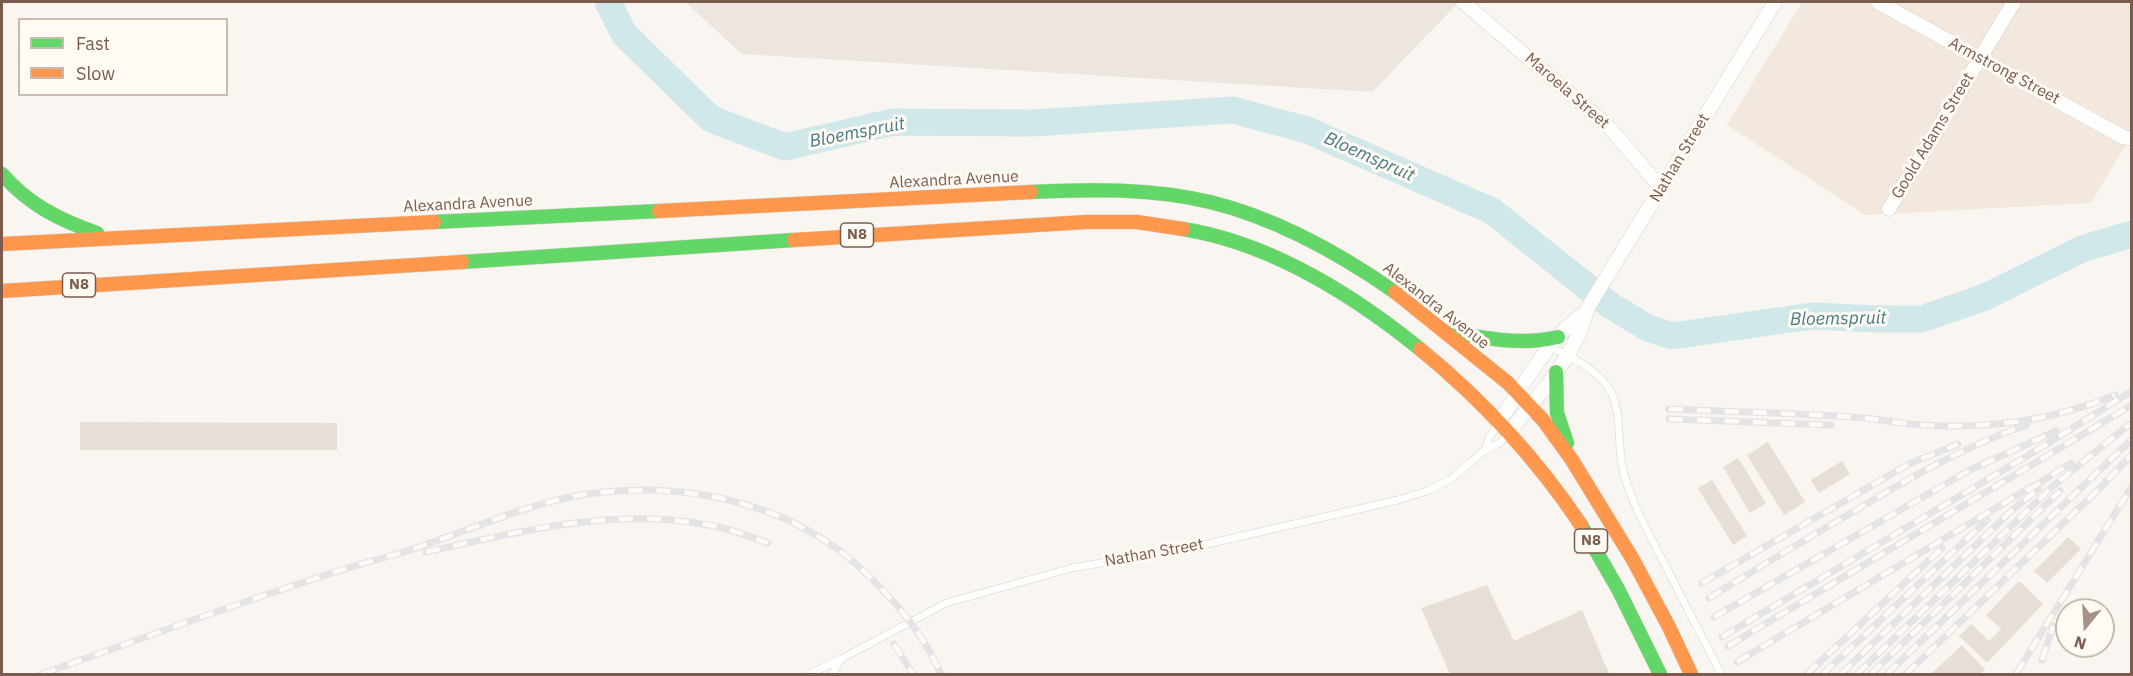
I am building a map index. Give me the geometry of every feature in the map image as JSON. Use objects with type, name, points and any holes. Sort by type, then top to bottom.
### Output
[{"type":"highway","points":[[2,174],[13,189],[39,210],[77,227],[111,238]]},
{"type":"highway","name":"Alexandra Avenue","points":[[2,244],[1063,190],[1153,193],[1191,198],[1227,207],[1293,233],[1354,265],[1408,301],[1447,331],[1519,393],[1557,438],[1611,523],[1674,635],[1691,675]]},
{"type":"highway","name":"N8","points":[[2,291],[1066,222],[1148,223],[1210,236],[1276,258],[1366,307],[1408,338],[1499,422],[1548,478],[1587,535],[1637,626],[1660,675]]},
{"type":"highway","points":[[1447,331],[1526,342],[1554,342]]},
{"type":"highway","points":[[1556,372],[1557,413],[1576,468]]},
{"type":"street","name":"Maroela Street","points":[[1463,2],[1609,127],[1661,188]]},
{"type":"street","name":"Nathan Street","points":[[1509,432],[1531,406],[1567,355],[1581,329],[1587,309],[1775,2]]},
{"type":"street","name":"Armstrong Street","points":[[1878,2],[2132,139]]},
{"type":"street","name":"Goold Adams Street","points":[[1888,209],[2014,2]]},
{"type":"street","name":"Nathan Street","points":[[1499,422],[1554,342],[1570,322],[1587,309]]},
{"type":"lane","points":[[1554,342],[1567,355],[1596,375],[1612,393],[1617,411],[1622,468],[1628,487],[1721,675]]},
{"type":"lane","name":"Nathan Street","points":[[1485,450],[1499,422]]},
{"type":"lane","name":"Nathan Street","points":[[810,675],[946,603],[1072,568],[1214,542],[1363,510],[1426,491],[1451,479],[1485,450],[1500,443],[1509,432]]},
{"type":"lane","points":[[832,675],[841,659]]},
{"type":"shaded area","points":[[685,2],[1459,2],[1372,92],[742,54]]},
{"type":"shaded area","points":[[1802,2],[2131,2],[2131,136],[2091,203],[1865,215],[1727,125]]},
{"type":"building","points":[[80,422],[337,423],[337,450],[80,450]]},
{"type":"building","points":[[1768,442],[1805,502],[1784,515],[1747,455]]},
{"type":"building","points":[[1738,458],[1766,503],[1750,513],[1723,467]]},
{"type":"building","points":[[1842,461],[1850,474],[1819,493],[1811,480]]},
{"type":"building","points":[[1712,480],[1747,536],[1733,545],[1698,488]]},
{"type":"building","points":[[2068,537],[2081,549],[2047,583],[2034,571]]},
{"type":"building","points":[[2019,581],[2043,604],[1987,663],[1959,636],[1971,624],[1989,641],[2001,629],[1986,615]]},
{"type":"building","points":[[1487,585],[1514,641],[1582,610],[1609,674],[1450,674],[1421,608]]},
{"type":"building","points":[[1962,645],[1985,670],[1980,674],[1931,674]]},
{"type":"waterway","name":"Bloemspruit","points":[[608,2],[624,34],[711,119],[785,147],[893,122],[1032,123],[1233,110],[1307,130],[1492,211],[1611,306],[1648,328],[1672,336],[1812,316],[1922,319],[1985,297],[2082,249],[2132,234]]},
{"type":"railway","points":[[1722,637],[2132,391]]},
{"type":"railway","points":[[1669,409],[1841,416],[1909,424],[1972,426],[2045,417],[2115,395]]},
{"type":"railway","points":[[1728,646],[2132,405]]},
{"type":"railway","points":[[1669,419],[1831,425]]},
{"type":"railway","points":[[1857,674],[2053,486],[2130,424]]},
{"type":"railway","points":[[1709,598],[1915,476],[1959,453],[2027,425]]},
{"type":"railway","points":[[1714,617],[1970,470],[2056,431]]},
{"type":"railway","points":[[1887,674],[2132,439]]},
{"type":"railway","points":[[1702,583],[1909,464],[1958,444]]},
{"type":"railway","points":[[1906,674],[2101,487],[2132,454]]},
{"type":"railway","points":[[2028,490],[2071,463]]},
{"type":"railway","points":[[2016,674],[2132,486]]},
{"type":"railway","points":[[1737,662],[2031,487]]},
{"type":"railway","points":[[1841,674],[2009,513],[2038,489]]},
{"type":"railway","points":[[42,674],[259,597],[404,552],[525,509],[601,492],[637,490],[673,491],[744,504],[778,516],[810,532],[851,560],[890,598],[922,639],[941,674]]},
{"type":"railway","points":[[1871,674],[2060,491]]},
{"type":"railway","points":[[426,552],[563,524],[633,519],[711,525],[768,543]]},
{"type":"railway","points":[[1823,674],[1987,520]]},
{"type":"railway","points":[[1807,674],[1942,548]]},
{"type":"railway","points":[[2042,660],[2053,626]]},
{"type":"railway","points":[[894,644],[913,674]]},
{"type":"traffic: fast","points":[[2,174],[22,194],[45,210],[97,233]]},
{"type":"traffic: fast","points":[[1031,192],[1076,190],[1143,192],[1210,202],[1259,217],[1306,238],[1395,292]]},
{"type":"traffic: fast","points":[[434,222],[659,211]]},
{"type":"traffic: fast","points":[[1183,229],[1248,246],[1309,274],[1367,309],[1420,349]]},
{"type":"traffic: fast","points":[[462,262],[794,240]]},
{"type":"traffic: fast","points":[[1447,331],[1516,341],[1558,337]]},
{"type":"traffic: fast","points":[[1556,372],[1557,413],[1567,443]]},
{"type":"traffic: fast","points":[[1581,525],[1618,589],[1660,674]]},
{"type":"traffic: slow","points":[[659,211],[1031,192]]},
{"type":"traffic: slow","points":[[2,244],[434,222]]},
{"type":"traffic: slow","points":[[794,240],[1086,222],[1137,222],[1183,229]]},
{"type":"traffic: slow","points":[[2,291],[462,262]]},
{"type":"traffic: slow","points":[[1395,292],[1508,383],[1543,420],[1572,460],[1632,558],[1691,674]]},
{"type":"traffic: slow","points":[[1420,349],[1465,388],[1507,431],[1546,477],[1581,525]]}]
